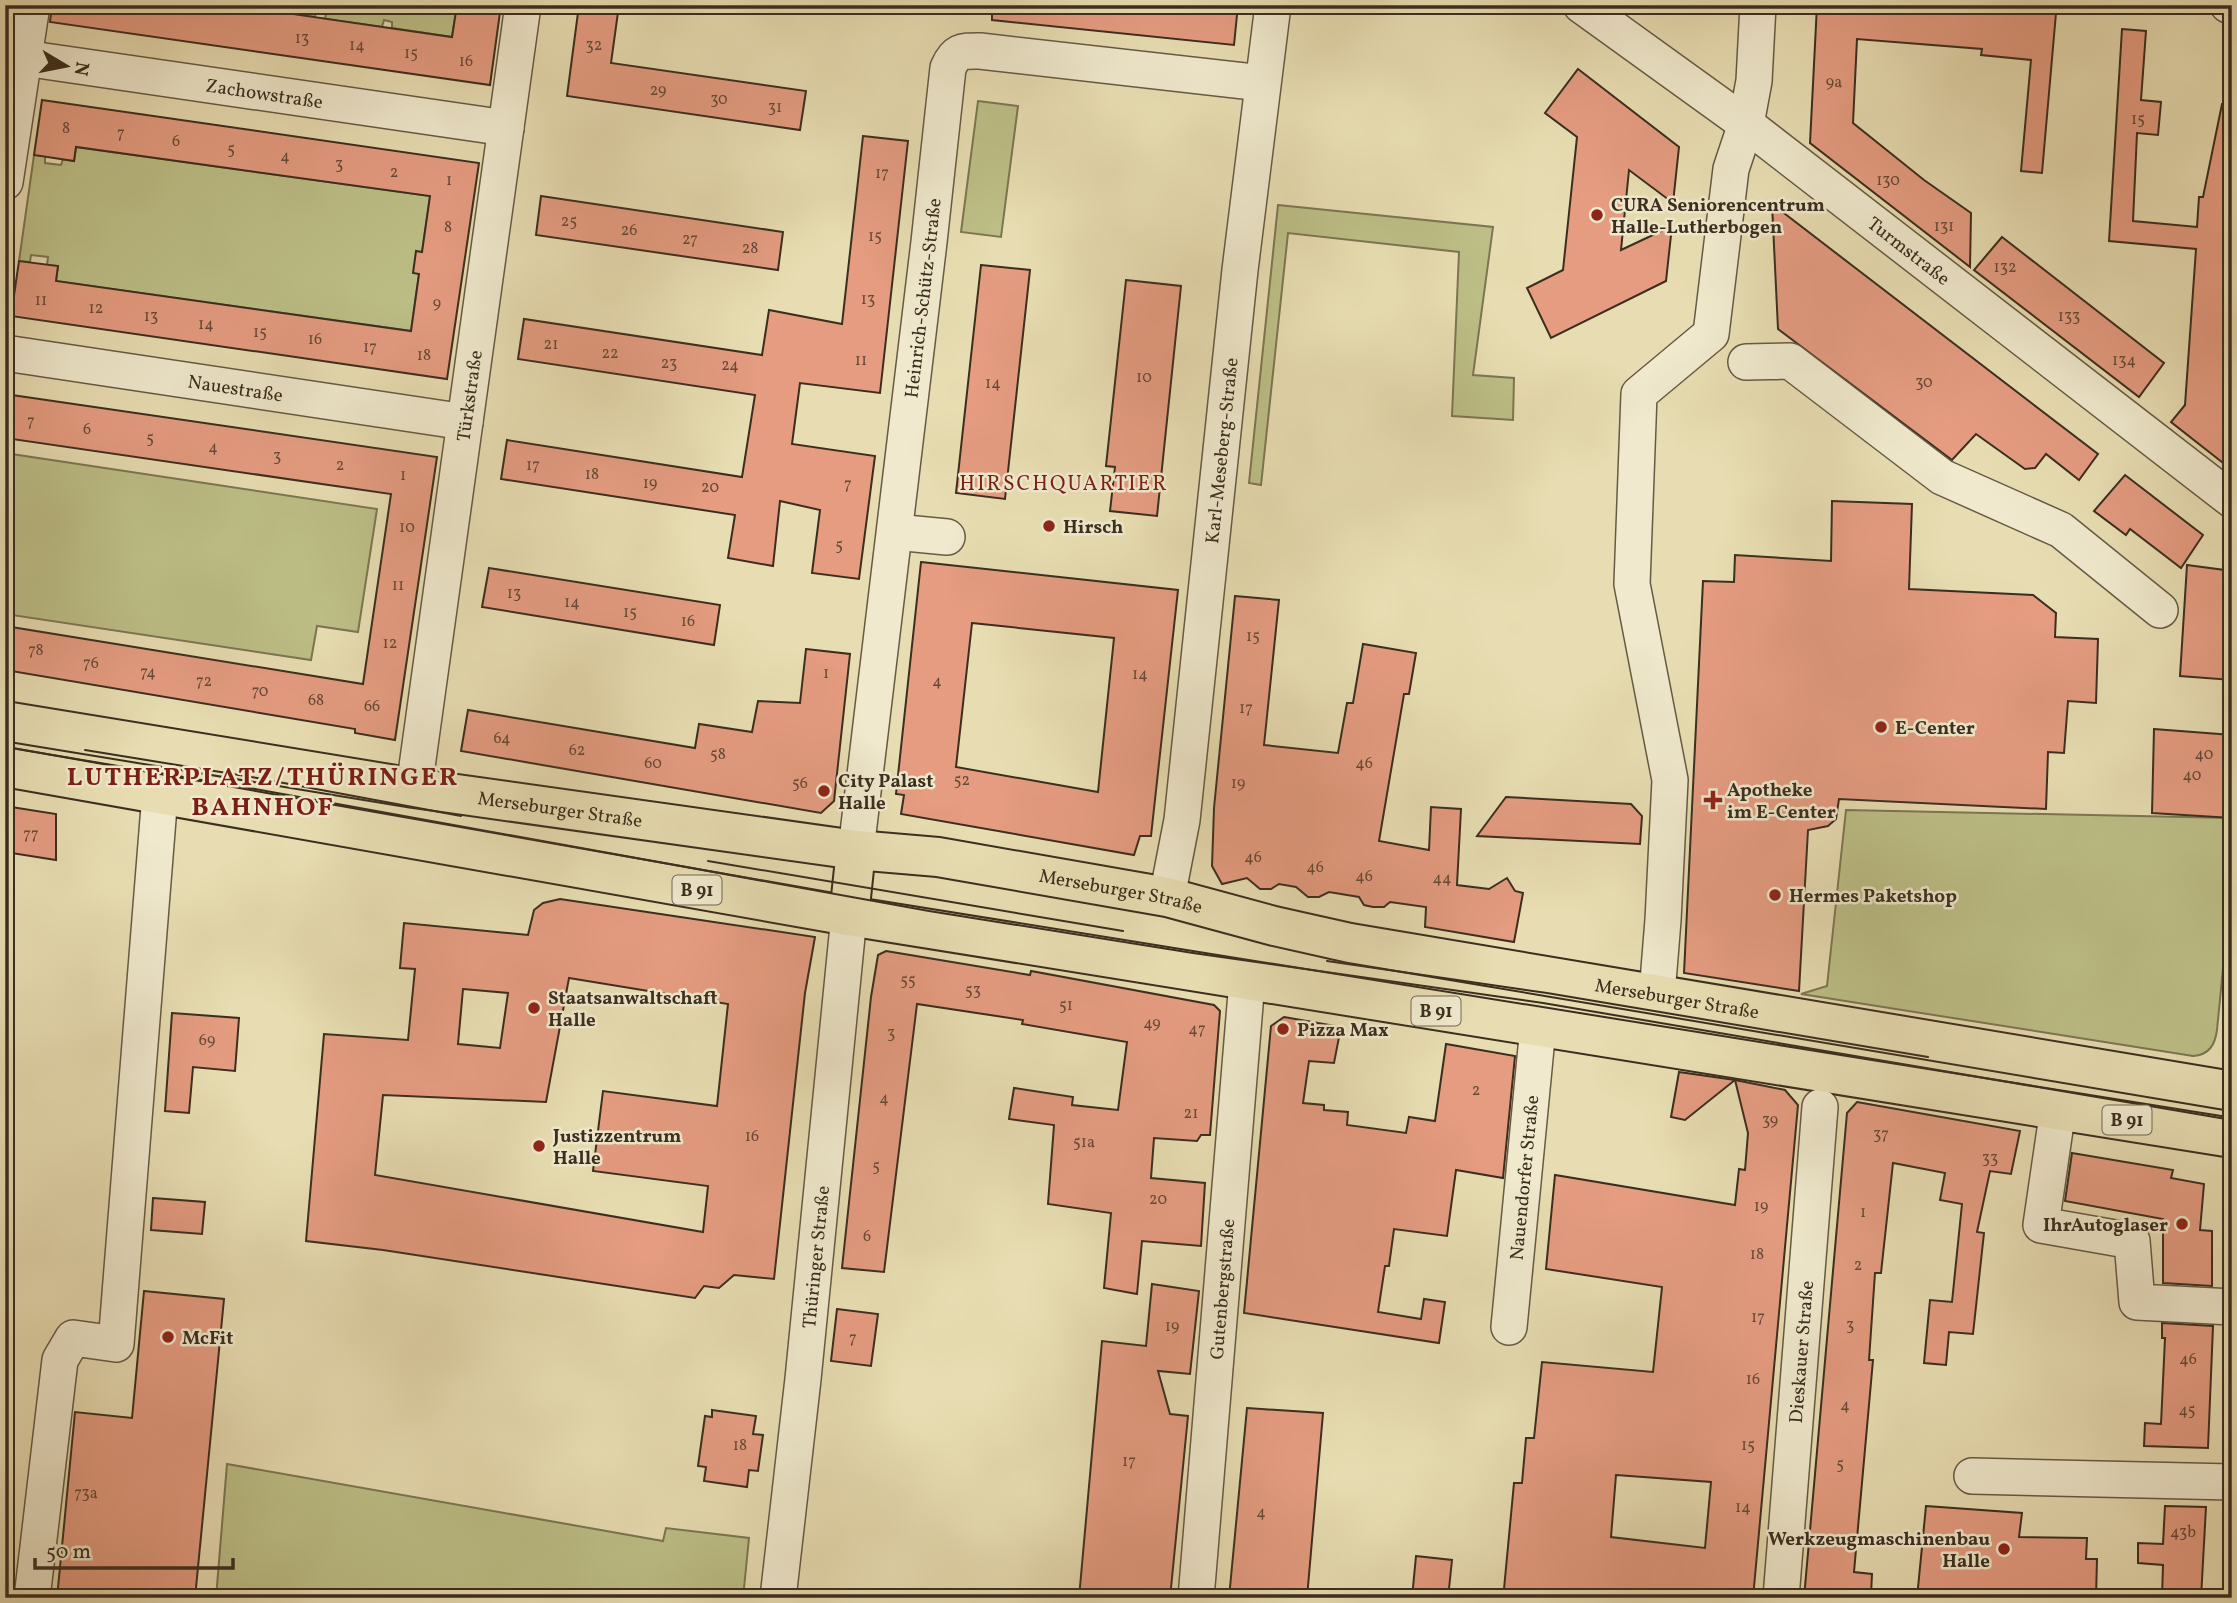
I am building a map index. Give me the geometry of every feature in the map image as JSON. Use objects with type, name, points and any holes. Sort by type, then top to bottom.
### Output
[{"type":"main road","name":"Merseburger Straße","points":[[5,721],[414,788],[856,850],[938,856],[1167,897],[1309,935],[2232,1091]]},
{"type":"main road","name":"B 91","points":[[5,767],[849,916],[2232,1138]]},
{"type":"main road","points":[[849,916],[856,850]]},
{"type":"street","points":[[5,182],[32,5]]},
{"type":"street","name":"Türkstraße","points":[[414,788],[523,5]]},
{"type":"street","name":"Karl-Meseberg-Straße","points":[[1167,897],[1182,820],[1219,458],[1273,5]]},
{"type":"street","name":"Turmstraße","points":[[1581,5],[1746,124],[2232,500]]},
{"type":"street","points":[[1657,994],[1670,780],[1632,584],[1639,394],[1711,334],[1731,169],[1746,124],[1754,81],[1758,5]]},
{"type":"street","name":"Heinrich-Schütz-Straße","points":[[856,850],[948,68],[953,57],[962,51],[980,51],[1262,83]]},
{"type":"street","name":"Zachowstraße","points":[[24,58],[506,128]]},
{"type":"street","name":"Nauestraße","points":[[5,353],[465,422]]},
{"type":"street","points":[[1746,362],[1790,361],[1942,477],[2061,530],[2160,610]]},
{"type":"street","points":[[895,532],[947,537]]},
{"type":"street","points":[[32,1598],[60,1360],[72,1338],[116,1344],[160,794]]},
{"type":"street","name":"Thüringer Straße","points":[[778,1598],[803,1379],[849,916]]},
{"type":"street","name":"Gutenbergstraße","points":[[1196,1598],[1247,981]]},
{"type":"street","name":"Nauendorfer Straße","points":[[1509,1327],[1538,1027]]},
{"type":"street","name":"Dieskauer Straße","points":[[1781,1598],[1820,1107]]},
{"type":"street","points":[[2058,1109],[2041,1225],[2132,1241],[2137,1302],[2232,1307]]},
{"type":"street","points":[[1972,1476],[2232,1482]]},
{"type":"green space","points":[[258,5],[457,5],[452,37],[392,28],[392,22],[384,20],[382,27],[325,19],[326,13],[316,11],[315,17],[258,9]]},
{"type":"green space","points":[[978,101],[1018,106],[1001,237],[961,232]]},
{"type":"green space","points":[[76,147],[430,196],[411,331],[56,281],[58,266],[47,265],[48,257],[31,255],[30,262],[19,261],[34,155],[45,156],[45,163],[61,165],[63,159],[74,161]]},
{"type":"green space","points":[[1278,205],[1493,227],[1473,375],[1514,378],[1513,420],[1452,416],[1459,252],[1288,233],[1261,485],[1249,483]]},
{"type":"green space","points":[[5,453],[377,509],[358,632],[317,626],[311,660],[5,614]]},
{"type":"green space","points":[[1846,810],[2232,818],[2232,877],[2217,1030],[2213,1045],[2203,1054],[2193,1056],[1801,994],[1827,986]]},
{"type":"green space","points":[[227,1464],[663,1541],[666,1528],[749,1538],[743,1598],[216,1598]]},
{"type":"building","points":[[52,5],[258,5],[258,9],[452,37],[457,5],[501,5],[490,85],[50,22]]},
{"type":"building","points":[[579,5],[619,5],[611,63],[806,91],[800,130],[567,96]]},
{"type":"building","points":[[992,5],[1238,5],[1234,45],[992,20]]},
{"type":"building","points":[[1817,5],[1968,5],[2056,13],[2042,173],[2021,171],[2031,60],[1981,55],[1982,49],[1857,39],[1853,123],[1924,180],[1971,213],[1970,267],[1810,143]]},
{"type":"building","points":[[2122,29],[2146,31],[2141,100],[2161,102],[2158,135],[2137,133],[2133,221],[2197,227],[2199,197],[2203,197],[2222,104],[2232,105],[2232,470],[2171,422],[2185,405],[2196,249],[2109,241]]},
{"type":"building","name":"CURA Seniorencentrum Halle-Lutherbogen","points":[[1578,69],[1679,147],[1673,203],[1629,170],[1621,250],[1672,226],[1666,281],[1551,338],[1527,288],[1563,270],[1577,137],[1545,113]]},
{"type":"building","points":[[42,100],[479,163],[447,379],[11,316],[19,261],[58,266],[56,281],[411,331],[419,274],[413,273],[416,251],[422,252],[430,196],[76,147],[74,161],[34,155]]},
{"type":"building","points":[[863,136],[908,141],[880,393],[800,383],[792,444],[875,456],[859,579],[812,573],[820,510],[780,501],[773,566],[728,558],[735,515],[501,479],[507,440],[742,477],[755,395],[518,359],[524,319],[762,355],[769,310],[842,324]]},
{"type":"building","points":[[541,196],[783,232],[778,270],[536,235]]},
{"type":"building","points":[[1772,204],[2098,454],[2079,480],[2046,454],[2035,468],[2025,469],[1976,434],[1952,460],[1778,329]]},
{"type":"building","points":[[2002,237],[2164,363],[2139,397],[1974,270]]},
{"type":"building","points":[[981,265],[1030,270],[1005,499],[956,493]]},
{"type":"building","points":[[1126,280],[1181,286],[1157,516],[1110,511],[1115,467],[1106,466]]},
{"type":"building","points":[[5,394],[437,457],[395,740],[355,733],[355,729],[5,670],[5,626],[363,684],[391,494],[5,438]]},
{"type":"building","points":[[2125,475],[2203,535],[2181,568],[2130,529],[2126,535],[2094,511]]},
{"type":"building","name":"E-Center","points":[[1832,501],[1912,504],[1909,589],[2033,595],[2056,613],[2055,637],[2098,639],[2096,703],[2068,701],[2064,753],[2048,752],[2046,809],[1839,799],[1836,819],[1828,826],[1808,830],[1799,991],[1684,973],[1703,581],[1734,582],[1735,555],[1831,561]]},
{"type":"building","points":[[921,562],[1178,590],[1151,836],[1140,836],[1134,855],[901,814],[904,795],[896,794]],"holes":[[[972,623],[1114,638],[1098,792],[956,767]]]},
{"type":"building","points":[[2187,565],[2232,571],[2232,680],[2180,676]]},
{"type":"building","points":[[489,568],[720,605],[714,645],[482,607]]},
{"type":"building","points":[[1235,596],[1279,600],[1264,745],[1338,753],[1347,703],[1353,703],[1363,644],[1416,653],[1409,694],[1404,694],[1379,841],[1429,850],[1431,807],[1461,809],[1457,885],[1489,889],[1507,878],[1515,891],[1523,893],[1514,942],[1425,927],[1426,907],[1390,902],[1384,907],[1373,907],[1364,905],[1359,897],[1329,892],[1319,897],[1308,897],[1296,887],[1279,884],[1271,889],[1260,889],[1247,878],[1222,884],[1212,866],[1214,808]]},
{"type":"building","points":[[806,649],[850,654],[834,801],[821,813],[461,751],[468,710],[695,748],[699,724],[752,732],[758,701],[800,703]]},
{"type":"building","points":[[2154,729],[2232,735],[2232,818],[2152,813]]},
{"type":"building","points":[[1506,797],[1631,804],[1642,816],[1640,844],[1477,836]]},
{"type":"building","points":[[5,806],[56,814],[56,860],[5,852]]},
{"type":"building","name":"Justizzentrum Halle","points":[[560,899],[815,937],[805,993],[774,1279],[734,1275],[719,1288],[704,1286],[695,1298],[383,1250],[306,1241],[324,1034],[408,1040],[415,969],[400,968],[404,923],[528,935],[534,910],[543,903]],"holes":[[[569,978],[728,1004],[717,1106],[603,1091],[593,1171],[708,1186],[703,1232],[375,1175],[383,1095],[546,1102]],[[463,989],[508,993],[500,1048],[458,1044]]]},
{"type":"building","points":[[886,951],[1030,975],[1031,971],[1214,1005],[1220,1011],[1210,1135],[1201,1135],[1197,1141],[1154,1138],[1151,1178],[1205,1183],[1201,1246],[1142,1241],[1137,1294],[1104,1288],[1111,1213],[1048,1204],[1054,1125],[1009,1119],[1014,1088],[1073,1097],[1072,1105],[1118,1110],[1127,1042],[1022,1024],[1023,1020],[917,1004],[884,1272],[842,1268],[871,997],[878,955]]},
{"type":"building","points":[[172,1013],[239,1018],[235,1071],[193,1067],[189,1113],[165,1111]]},
{"type":"building","points":[[1284,1017],[1341,1027],[1334,1063],[1309,1061],[1303,1103],[1324,1105],[1324,1110],[1348,1112],[1347,1125],[1406,1133],[1409,1117],[1435,1121],[1446,1044],[1515,1056],[1503,1178],[1456,1170],[1447,1236],[1394,1229],[1378,1312],[1421,1319],[1424,1299],[1445,1302],[1439,1343],[1244,1313],[1271,1026]]},
{"type":"building","points":[[1679,1072],[1735,1080],[1685,1120],[1671,1117]]},
{"type":"building","points":[[1735,1080],[1785,1090],[1798,1105],[1753,1598],[1604,1598],[1504,1589],[1514,1483],[1522,1483],[1526,1438],[1534,1438],[1542,1362],[1653,1372],[1662,1287],[1546,1269],[1555,1175],[1735,1205],[1739,1169],[1745,1170],[1748,1133]],"holes":[[[1616,1475],[1711,1482],[1705,1548],[1611,1537]]]},
{"type":"building","points":[[1857,1102],[2020,1131],[2011,1174],[1990,1171],[1977,1232],[1984,1233],[1973,1334],[1949,1332],[1946,1365],[1924,1363],[1930,1300],[1952,1302],[1962,1204],[1940,1200],[1945,1173],[1893,1163],[1881,1273],[1875,1273],[1869,1360],[1873,1360],[1854,1572],[1872,1574],[1871,1595],[1851,1593],[1851,1598],[1804,1598],[1847,1113]]},
{"type":"building","name":"IhrAutoglaser","points":[[2072,1153],[2173,1170],[2171,1178],[2204,1184],[2200,1230],[2212,1231],[2212,1286],[2163,1283],[2163,1219],[2065,1201]]},
{"type":"building","points":[[153,1198],[205,1202],[202,1234],[151,1230]]},
{"type":"building","points":[[1152,1284],[1199,1291],[1190,1374],[1158,1371],[1170,1414],[1188,1416],[1170,1598],[1079,1598],[1102,1341],[1146,1346]]},
{"type":"building","points":[[144,1291],[224,1299],[195,1598],[57,1598],[75,1412],[132,1418]]},
{"type":"building","points":[[837,1309],[878,1314],[871,1366],[831,1361]]},
{"type":"building","points":[[2162,1323],[2213,1326],[2208,1448],[2144,1446],[2145,1423],[2161,1424],[2165,1338],[2162,1338]]},
{"type":"building","points":[[1247,1408],[1323,1413],[1307,1598],[1229,1598]]},
{"type":"building","points":[[712,1410],[756,1416],[753,1434],[763,1435],[758,1471],[749,1470],[747,1487],[704,1481],[706,1467],[698,1466],[705,1416],[712,1417]]},
{"type":"building","name":"Werkzeugmaschinenbau Halle","points":[[1926,1506],[2022,1513],[2019,1537],[2087,1538],[2086,1559],[2097,1559],[2096,1598],[1917,1598]]},
{"type":"building","points":[[2165,1506],[2206,1507],[2201,1598],[2162,1598],[2163,1565],[2138,1563],[2138,1543],[2163,1544]]},
{"type":"building","points":[[1416,1556],[1452,1560],[1448,1598],[1412,1598]]},
{"type":"tram line","points":[[5,747],[255,789],[929,911],[1193,953],[1543,1003],[2232,1120]]},
{"type":"tram line","points":[[85,750],[257,778],[461,816]]},
{"type":"tram line","points":[[708,861],[1123,931]]},
{"type":"tram line","points":[[1327,961],[1547,993],[1928,1057]]},
{"type":"place","name":"CURA Seniorencentrum Halle-Lutherbogen","points":[[1597,215]]},
{"type":"place","name":"Hirsch","points":[[1049,526]]},
{"type":"place","name":"E-Center","points":[[1881,727]]},
{"type":"place","name":"City Palast Halle","points":[[824,791]]},
{"type":"place","name":"Apotheke im E-Center","points":[[1713,800]]},
{"type":"place","name":"Hermes Paketshop","points":[[1775,895]]},
{"type":"place","name":"Staatsanwaltschaft Halle","points":[[534,1008]]},
{"type":"place","name":"Pizza Max","points":[[1283,1029]]},
{"type":"place","name":"Justizzentrum Halle","points":[[539,1146]]},
{"type":"place","name":"IhrAutoglaser","points":[[2182,1224]]},
{"type":"place","name":"McFit","points":[[168,1337]]},
{"type":"place","name":"Werkzeugmaschinenbau Halle","points":[[2004,1549]]},
{"type":"district","name":"HIRSCHQUARTIER","points":[[1064,483]]},
{"type":"district","name":"LUTHERPLATZ/THÜRINGER BAHNHOF","points":[[263,791]]}]
